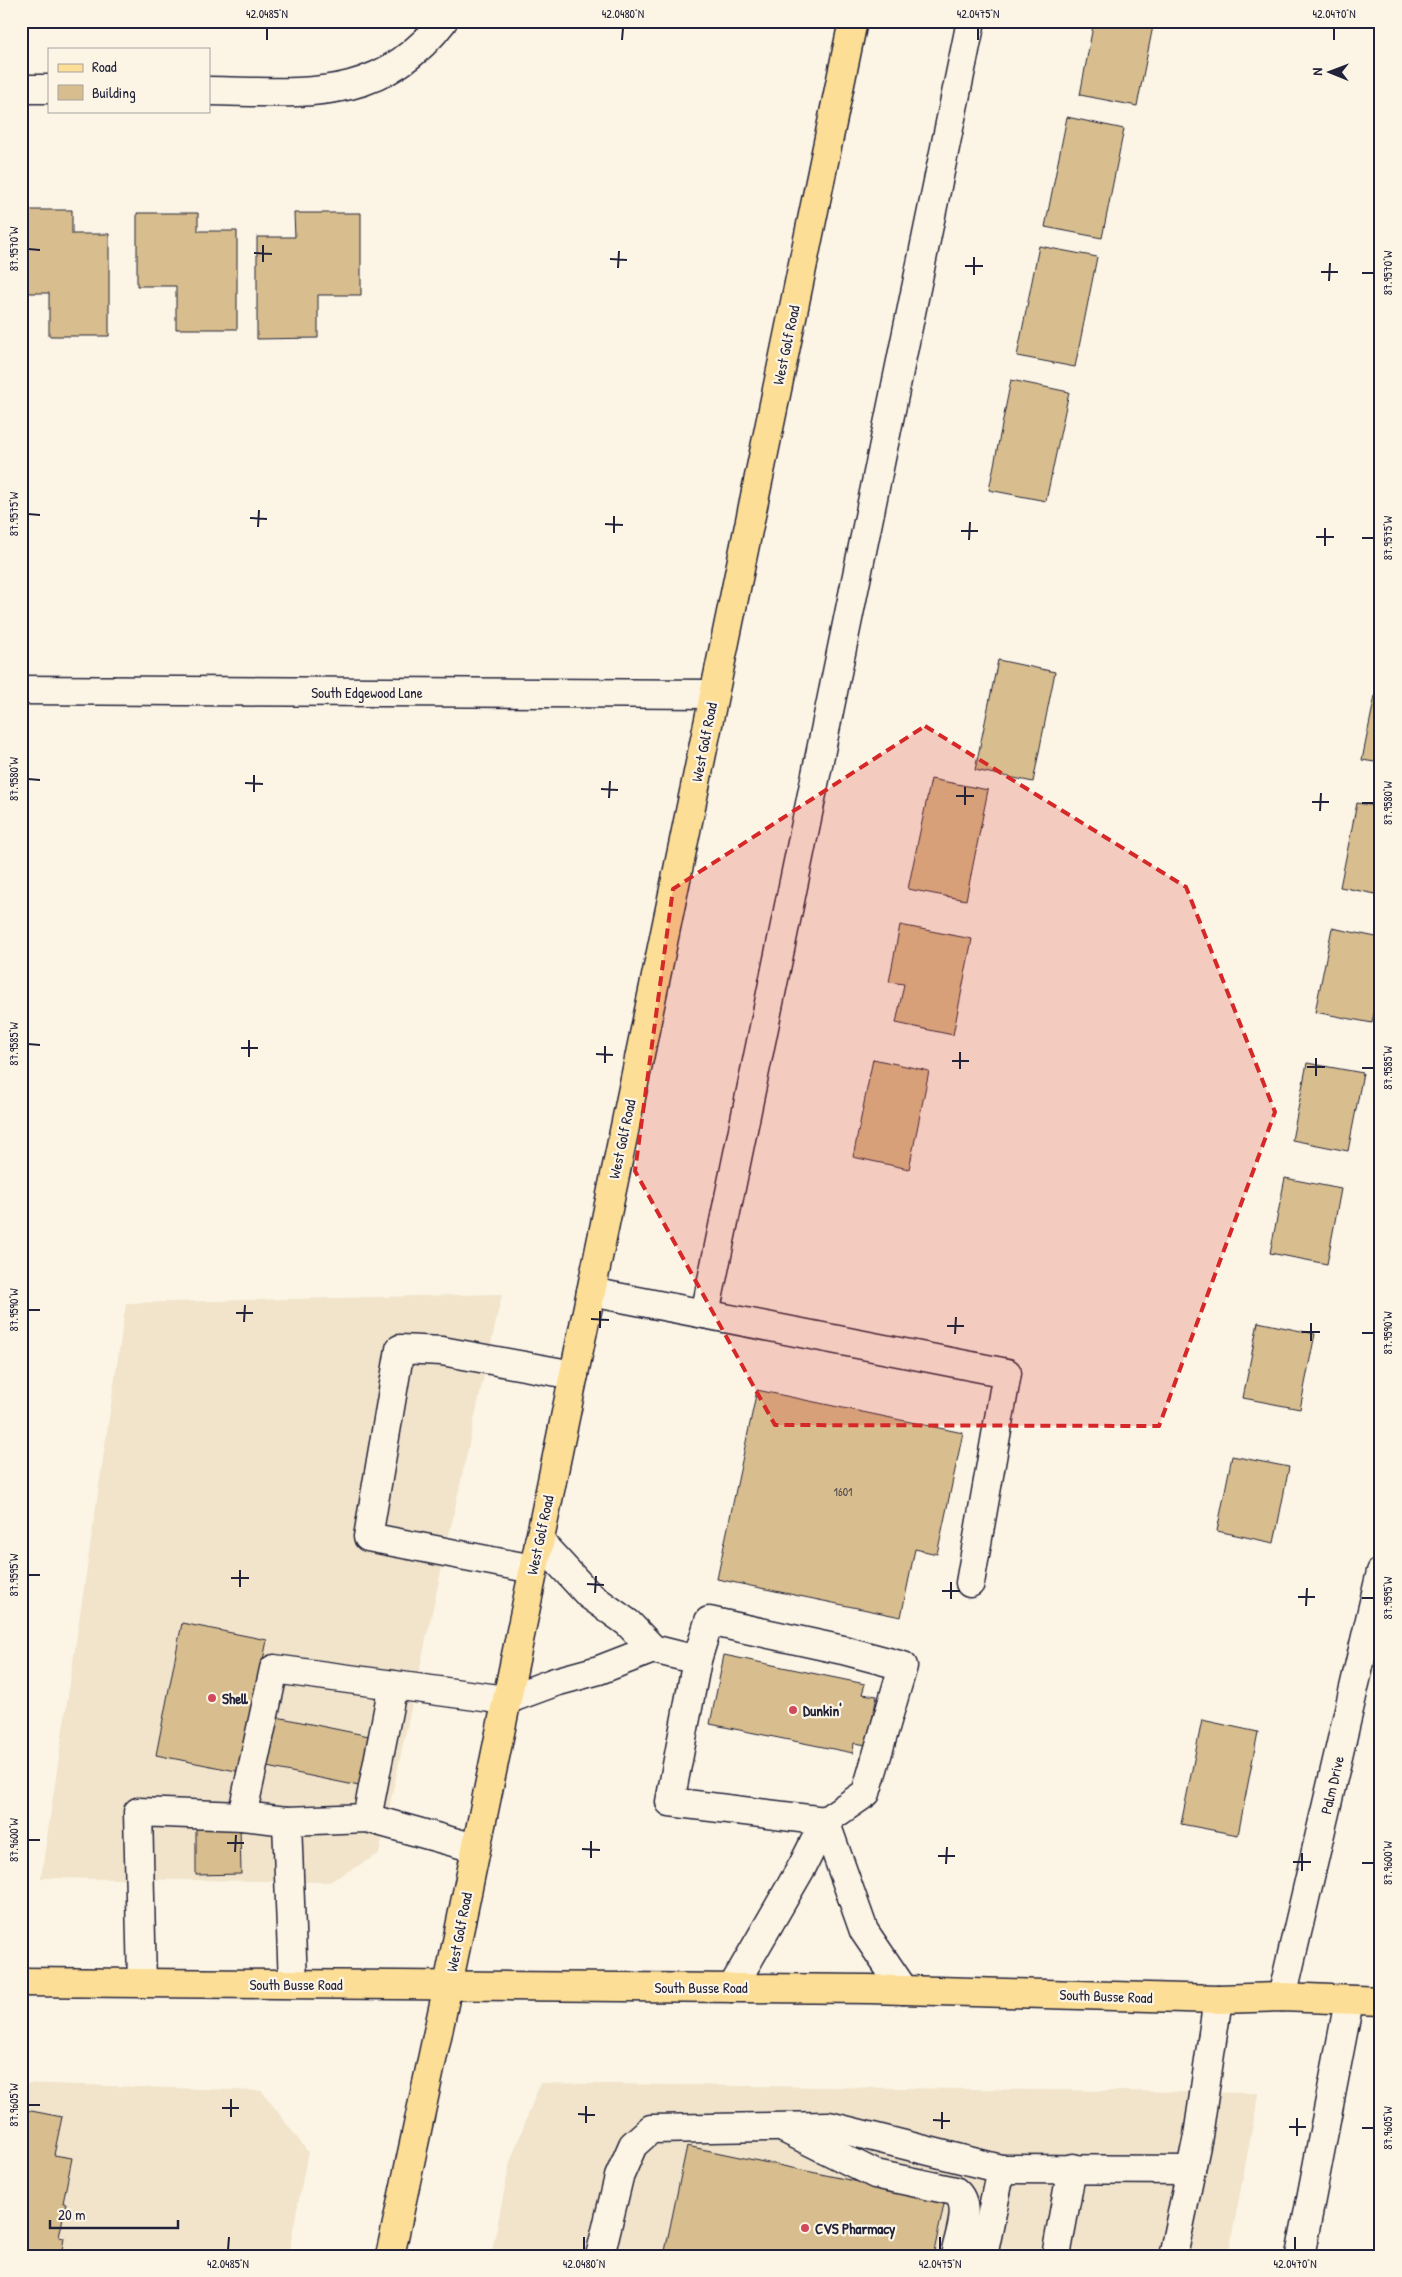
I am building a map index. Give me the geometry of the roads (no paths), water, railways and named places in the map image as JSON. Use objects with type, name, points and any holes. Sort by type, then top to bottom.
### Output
[{"type":"main road","name":"West Golf Road","points":[[390,2256],[448,1985],[852,21]]},
{"type":"main road","name":"South Busse Road","points":[[21,1982],[904,1990],[1218,1999],[1282,1997],[1381,2001]]},
{"type":"street","points":[[210,91],[326,90],[348,86],[377,77],[413,55],[443,21]]},
{"type":"street","points":[[705,1314],[971,21]]},
{"type":"street","points":[[21,89],[48,89]]},
{"type":"street","name":"South Edgewood Lane","points":[[21,690],[714,694]]},
{"type":"street","points":[[591,1292],[1008,1373],[970,1582]]},
{"type":"street","points":[[533,1568],[368,1536],[400,1349],[442,1351],[574,1375]]},
{"type":"street","points":[[539,1541],[589,1595],[628,1623],[653,1649],[697,1660]]},
{"type":"street","name":"Palm Drive","points":[[1282,1997],[1381,1572]]},
{"type":"street","points":[[732,1988],[803,1865],[825,1821],[866,1793],[904,1666],[843,1650],[709,1622],[697,1660],[670,1802],[825,1821]]},
{"type":"street","points":[[242,1816],[274,1669],[506,1700],[555,1682],[599,1670],[653,1649]]},
{"type":"street","points":[[367,1818],[393,1685]]},
{"type":"street","points":[[142,1983],[138,1812],[242,1816],[287,1821],[367,1818],[475,1848]]},
{"type":"street","points":[[287,1821],[293,1984]]},
{"type":"street","points":[[825,1821],[864,1930],[904,1990]]},
{"type":"street","points":[[1173,2256],[1191,2170],[1218,1999]]},
{"type":"street","points":[[1300,2256],[1349,2000]]},
{"type":"street","points":[[600,2256],[619,2176],[633,2146],[651,2129],[829,2126],[1001,2169],[1191,2170]]},
{"type":"street","points":[[782,2127],[875,2174],[955,2191],[959,2194],[964,2205],[955,2256]]},
{"type":"street","points":[[1056,2256],[1072,2168]]},
{"type":"street","points":[[983,2256],[1001,2169]]},
{"type":"place","name":"Shell","points":[[212,1698]]},
{"type":"place","name":"Dunkin'","points":[[793,1710]]},
{"type":"place","name":"CVS Pharmacy","points":[[805,2228]]}]
